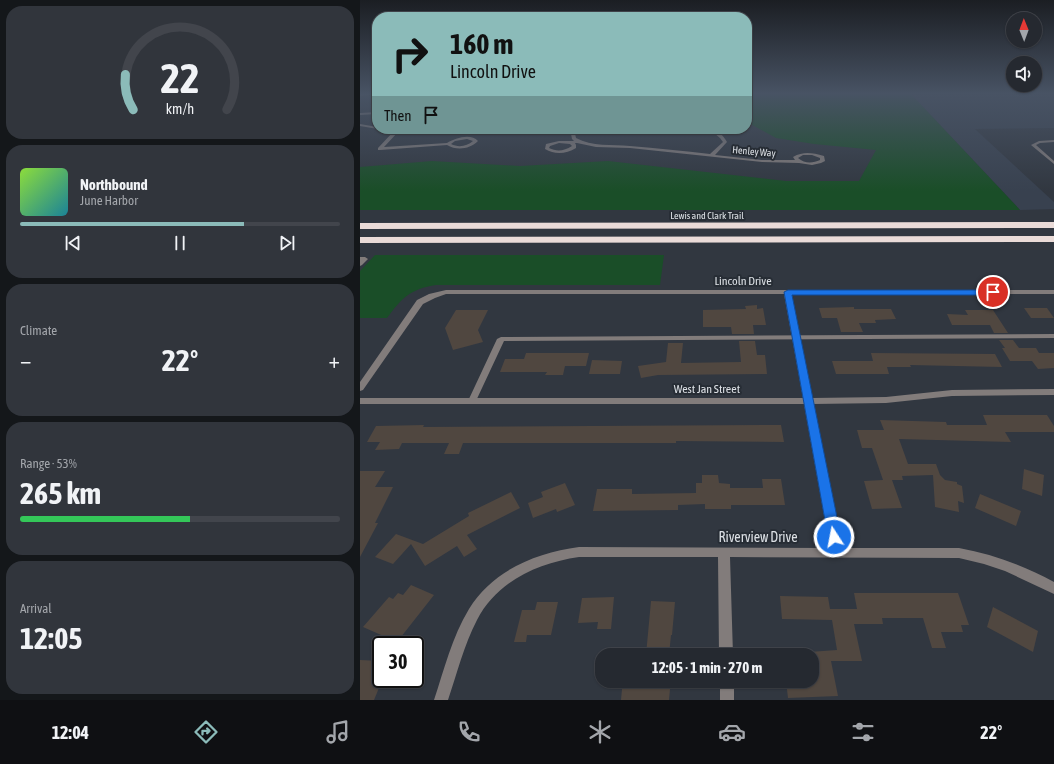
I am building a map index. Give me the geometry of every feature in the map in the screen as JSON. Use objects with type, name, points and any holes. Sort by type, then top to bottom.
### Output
[{"type":"highway","name":"Lewis and Clark Trail","points":[[360,226],[1054,225]]},
{"type":"highway","points":[[360,240],[1054,239]]},
{"type":"street","points":[[360,126],[372,127]]},
{"type":"street","points":[[394,134],[380,149],[448,144],[454,140],[462,138],[470,138],[476,141],[470,146],[452,147],[448,144]]},
{"type":"street","points":[[573,134],[574,139],[578,141]]},
{"type":"street","points":[[711,156],[724,142],[722,137],[718,134]]},
{"type":"street","points":[[571,143],[574,147],[565,151],[556,152],[547,148],[548,145],[555,143],[571,143],[578,141]]},
{"type":"street","name":"Henley Way","points":[[578,141],[596,146],[630,147],[776,162],[800,162],[814,164],[821,162],[823,159],[815,155],[802,154],[795,158],[800,162]]},
{"type":"street","points":[[1054,141],[1039,142],[1033,145],[1054,163]]},
{"type":"street","points":[[360,259],[365,259],[360,264]]},
{"type":"street","name":"Lincoln Drive","points":[[360,388],[420,302],[432,296],[452,292],[1054,292]]},
{"type":"street","points":[[788,292],[837,552]]},
{"type":"street","points":[[472,401],[501,339],[1054,336]]},
{"type":"street","name":"West Jan Street","points":[[360,401],[886,400],[952,393],[1054,392]]},
{"type":"street","name":"Riverview Drive","points":[[441,700],[459,648],[473,614],[483,600],[495,587],[524,566],[542,558],[561,554],[579,552],[959,553],[982,557],[1006,564],[1054,588]]},
{"type":"street","points":[[724,552],[726,648]]},
{"type":"street","points":[[727,688],[727,700]]},
{"type":"shaded area","points":[[941,126],[1054,126],[1054,128],[975,129],[1054,202],[1054,209],[1020,210]]},
{"type":"green space","points":[[754,126],[941,126],[1020,210],[360,210],[360,167],[432,161],[520,166],[608,161],[786,181],[859,181],[876,150],[814,144],[776,138]]},
{"type":"green space","points":[[375,255],[664,255],[660,285],[436,285],[419,289],[407,296],[397,305],[387,318],[360,318],[360,271]]},
{"type":"building","points":[[757,305],[757,309],[763,308],[766,325],[753,325],[754,334],[732,334],[731,327],[703,327],[703,310],[746,309],[745,306]]},
{"type":"building","points":[[854,307],[854,309],[891,309],[896,319],[875,320],[876,323],[859,323],[863,332],[841,332],[837,318],[822,318],[819,308]]},
{"type":"building","points":[[1024,308],[1047,308],[1054,318],[1031,318]]},
{"type":"building","points":[[456,310],[488,310],[478,330],[483,342],[453,350],[445,328]]},
{"type":"building","points":[[965,310],[993,310],[1008,333],[994,333],[990,325],[952,325],[947,314],[968,315]]},
{"type":"building","points":[[999,340],[1013,340],[1019,348],[1036,348],[1039,353],[1054,353],[1054,368],[1038,369],[1032,361],[1010,361],[1002,348],[1005,348]]},
{"type":"building","points":[[739,341],[755,341],[757,355],[765,355],[767,374],[658,375],[641,378],[638,366],[666,362],[668,343],[683,343],[681,363],[741,362]]},
{"type":"building","points":[[526,353],[589,353],[586,366],[565,366],[563,375],[545,375],[547,372],[500,372],[505,359],[524,359]]},
{"type":"building","points":[[871,353],[995,354],[1002,367],[910,365],[911,367],[887,367],[889,374],[836,374],[832,361],[873,361]]},
{"type":"building","points":[[592,360],[622,361],[620,374],[589,374]]},
{"type":"building","points":[[983,415],[1047,415],[1054,426],[1054,432],[1005,432],[1011,442],[899,439],[908,464],[936,464],[940,475],[945,480],[957,482],[957,484],[962,486],[964,503],[958,501],[959,512],[935,507],[933,475],[902,476],[903,480],[892,480],[902,508],[872,509],[864,481],[883,480],[872,448],[862,448],[857,430],[884,430],[880,420],[946,422],[947,425],[987,425]]},
{"type":"building","points":[[424,425],[423,427],[781,425],[784,442],[676,441],[676,443],[463,443],[459,454],[444,454],[449,443],[402,443],[399,449],[375,450],[380,442],[367,442],[376,426]]},
{"type":"building","points":[[1024,469],[1044,475],[1042,496],[1022,489]]},
{"type":"building","points":[[360,471],[385,471],[375,487],[393,487],[375,523],[378,523],[360,557]]},
{"type":"building","points":[[702,475],[718,475],[719,483],[730,484],[730,488],[763,488],[762,479],[781,479],[785,505],[731,505],[731,509],[705,509],[705,504],[678,505],[678,510],[593,511],[597,489],[632,489],[632,494],[696,493],[696,483],[702,483]]},
{"type":"building","points":[[565,483],[575,505],[557,512],[556,509],[533,518],[528,503],[543,497],[541,492]]},
{"type":"building","points":[[511,492],[520,508],[467,535],[477,549],[464,557],[457,546],[425,566],[411,544],[393,564],[375,557],[396,534],[423,544],[469,516],[468,513]]},
{"type":"building","points":[[980,494],[1021,511],[1016,526],[975,508]]},
{"type":"building","points":[[411,585],[434,595],[402,636],[383,636],[363,627],[389,597],[393,599],[398,593],[403,595]]},
{"type":"building","points":[[854,593],[958,593],[969,625],[961,625],[963,632],[941,632],[946,648],[932,648],[923,618],[882,618],[883,624],[854,624],[862,661],[831,661],[838,696],[788,698],[787,688],[819,688],[819,651],[837,650],[832,620],[782,619],[780,596],[828,597],[830,609],[857,609]]},
{"type":"building","points":[[614,597],[611,629],[597,629],[598,622],[578,623],[582,598]]},
{"type":"building","points":[[651,601],[675,602],[670,648],[647,648]]},
{"type":"building","points":[[537,602],[558,602],[551,635],[527,635],[526,642],[514,642],[522,610],[535,610]]},
{"type":"building","points":[[993,607],[1038,631],[1033,652],[987,627]]},
{"type":"building","points":[[360,660],[372,661],[372,688],[379,688],[374,700],[360,700]]},
{"type":"building","points":[[622,689],[670,689],[669,700],[621,700]]},
{"type":"route","points":[[834,537],[788,292],[993,292]]}]
